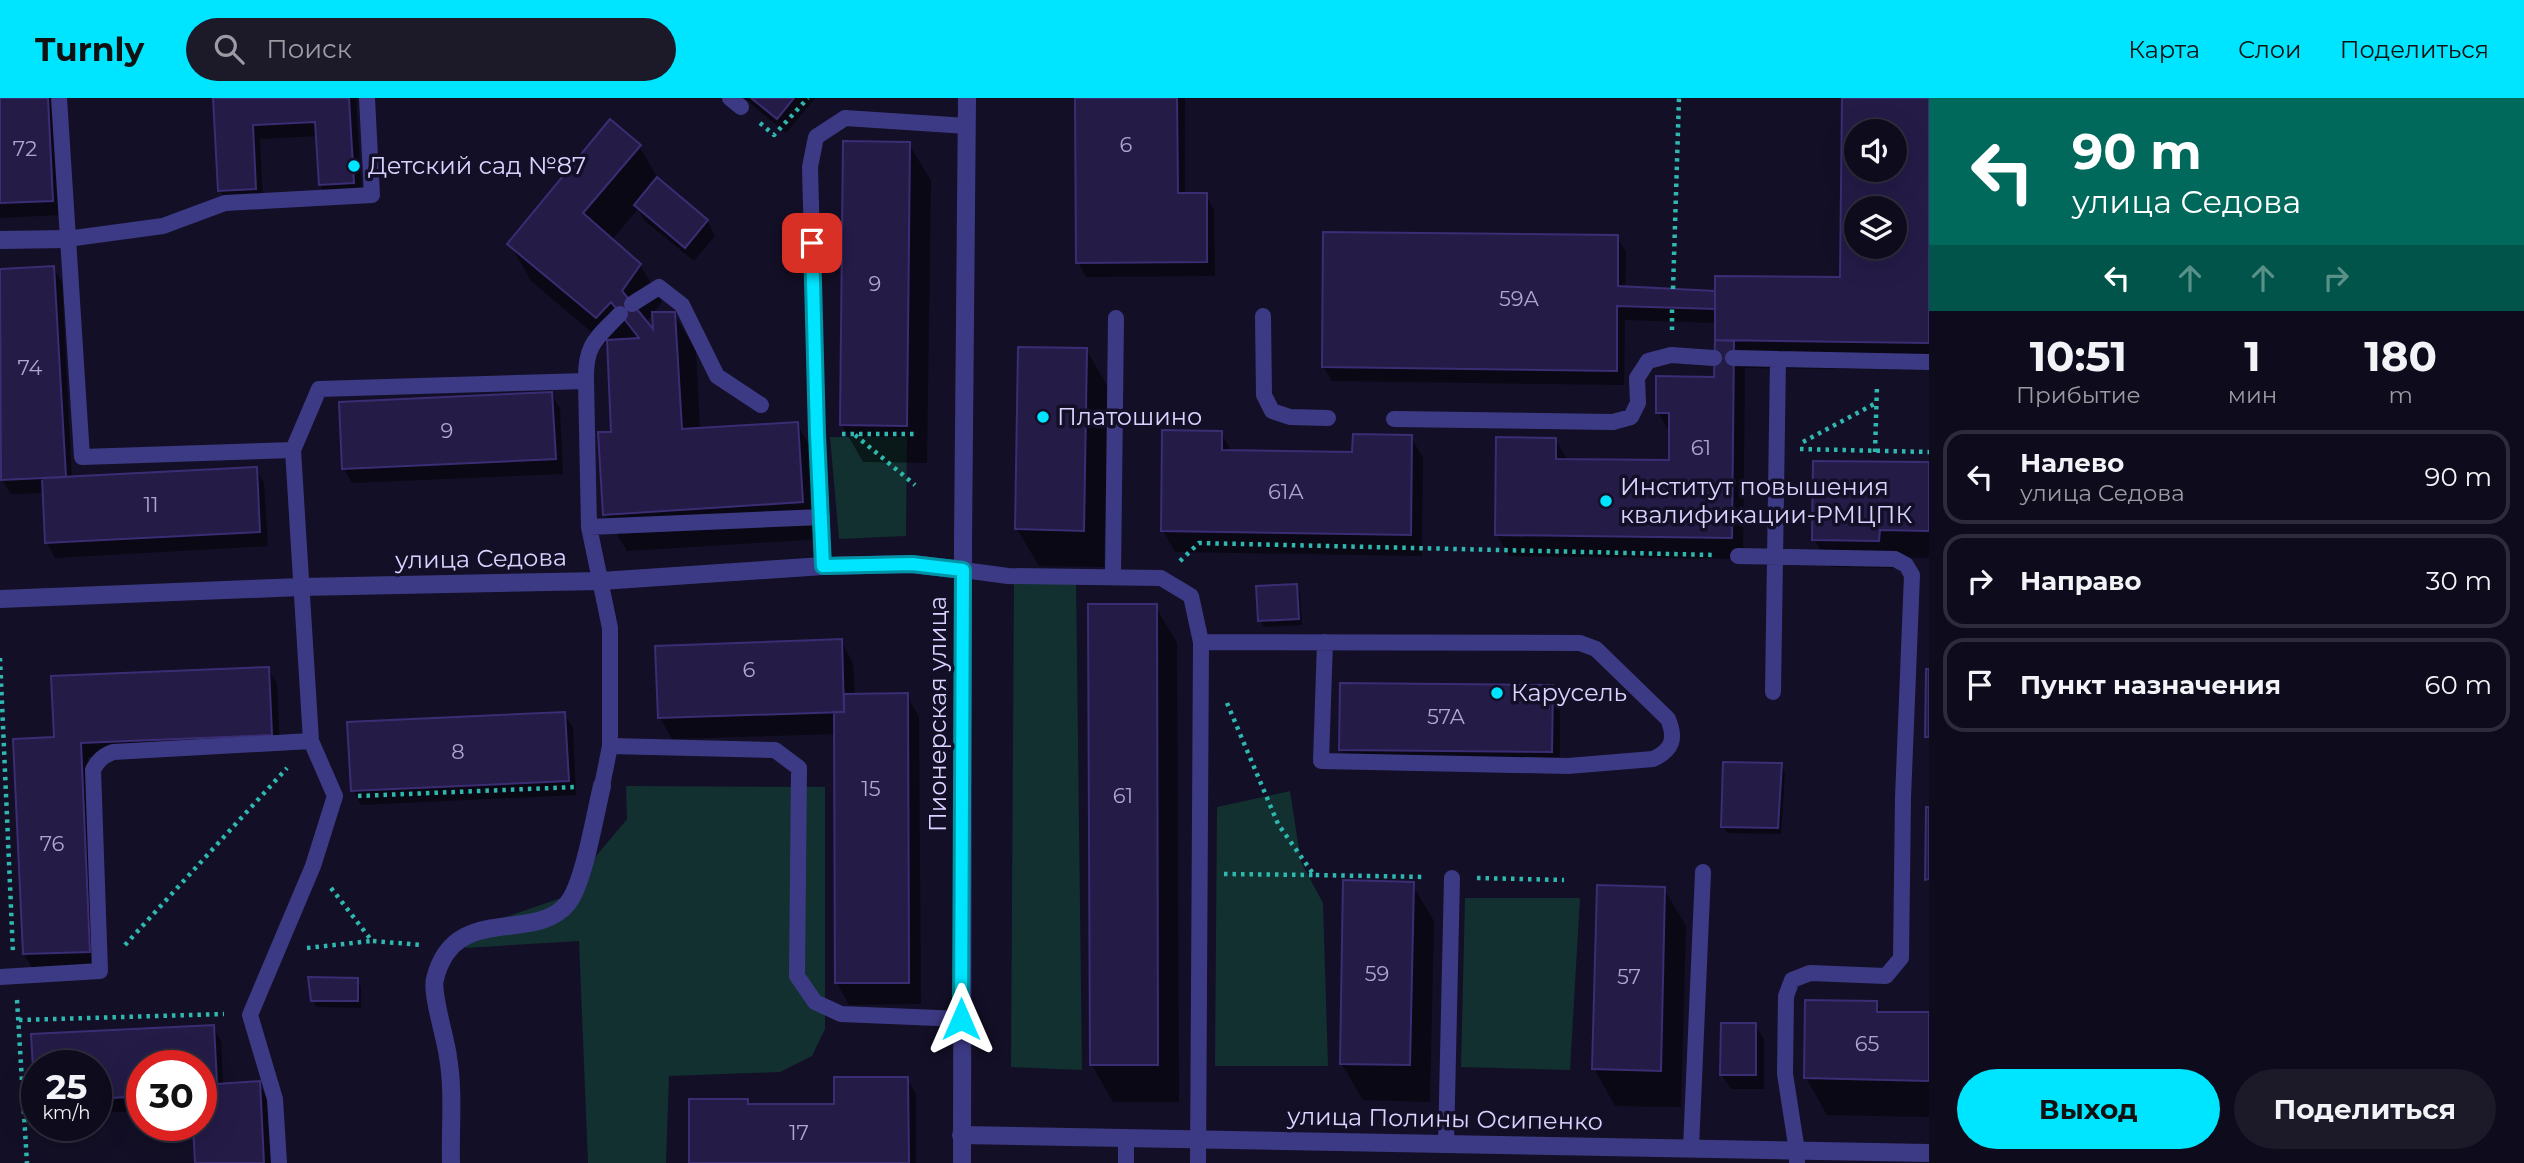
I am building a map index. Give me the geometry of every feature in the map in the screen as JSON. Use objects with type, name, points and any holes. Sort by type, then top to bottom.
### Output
[{"type":"street","name":"Пионерская улица","points":[[962,1163],[967,98]]},
{"type":"street","points":[[0,240],[67,239]]},
{"type":"street","name":"улица Седова","points":[[0,599],[301,587],[601,581],[823,566],[912,564],[963,570]]},
{"type":"street","points":[[451,1163],[449,1059],[434,982],[443,954],[454,942],[477,931],[548,918],[567,905],[577,887],[602,786]]},
{"type":"street","name":"улица Полины Осипенко","points":[[961,1135],[1692,1148],[1797,1157],[1929,1153]]},
{"type":"lane","points":[[59,98],[82,457],[293,450]]},
{"type":"lane","points":[[67,239],[163,226],[225,203],[372,195],[367,98]]},
{"type":"lane","points":[[823,566],[817,434],[810,372],[810,167],[816,137],[845,118],[967,126]]},
{"type":"lane","points":[[602,786],[610,746],[610,628],[589,527],[585,362],[591,343],[626,309],[659,287],[682,305],[717,376],[761,405]]},
{"type":"lane","points":[[1263,316],[1264,395],[1272,411],[1290,417],[1328,418]]},
{"type":"lane","points":[[1113,576],[1116,318]]},
{"type":"lane","points":[[1394,419],[1613,422],[1630,417],[1638,403],[1637,378],[1648,361],[1671,355],[1714,358]]},
{"type":"lane","points":[[1733,358],[1929,362]]},
{"type":"lane","points":[[1773,692],[1778,359]]},
{"type":"lane","points":[[279,1163],[275,1099],[250,1015],[313,866],[335,796],[311,741],[293,450],[319,390],[586,381]]},
{"type":"lane","points":[[589,527],[822,517]]},
{"type":"lane","points":[[1738,556],[1895,559],[1906,565],[1912,575],[1903,798],[1901,958],[1886,975],[1810,973],[1792,980],[1786,996],[1785,1074],[1797,1157]]},
{"type":"lane","points":[[963,570],[1008,576],[1161,578],[1191,596],[1201,642],[1198,1163]]},
{"type":"lane","points":[[1201,642],[1325,642],[1580,643],[1596,649],[1668,719],[1673,732],[1670,745],[1664,754],[1653,759],[1568,766],[1321,761],[1325,642]]},
{"type":"lane","points":[[7,977],[100,971],[93,770],[104,755],[114,752],[311,741]]},
{"type":"lane","points":[[610,746],[775,750],[799,768],[797,976],[815,1002],[841,1014],[961,1019]]},
{"type":"lane","points":[[1692,1148],[1703,872]]},
{"type":"lane","points":[[1446,1144],[1452,878]]},
{"type":"lane","points":[[1126,1139],[1126,1163]]},
{"type":"path","points":[[736,102],[774,135],[808,98]]},
{"type":"path","points":[[1673,289],[1679,98]]},
{"type":"path","points":[[1875,452],[1877,360]]},
{"type":"path","points":[[1876,403],[1790,449],[1929,452]]},
{"type":"path","points":[[817,434],[916,434]]},
{"type":"path","points":[[855,434],[915,485]]},
{"type":"path","points":[[1161,578],[1199,543],[1738,556]]},
{"type":"path","points":[[0,658],[7,977],[19,1020],[27,1163]]},
{"type":"path","points":[[1222,690],[1278,824],[1314,875]]},
{"type":"path","points":[[100,971],[311,741]]},
{"type":"path","points":[[335,796],[602,786]]},
{"type":"path","points":[[313,866],[372,941]]},
{"type":"path","points":[[1199,874],[1564,880]]},
{"type":"path","points":[[276,952],[372,941],[427,946],[454,942]]},
{"type":"path","points":[[19,1020],[250,1015]]},
{"type":"green space","points":[[830,437],[907,437],[906,536],[839,539]]},
{"type":"green space","points":[[1014,576],[1076,577],[1082,1070],[1011,1067]]},
{"type":"green space","points":[[626,786],[825,787],[825,1029],[812,1056],[780,1072],[669,1076],[666,1163],[588,1163],[579,941],[465,948],[477,927],[561,898],[627,819]]},
{"type":"green space","points":[[1290,791],[1301,862],[1323,903],[1328,1066],[1215,1066],[1217,807]]},
{"type":"green space","points":[[1465,898],[1580,898],[1570,1070],[1461,1067]]},
{"type":"building","points":[[0,98],[48,98],[53,201],[0,203]]},
{"type":"building","points":[[213,98],[349,98],[354,183],[319,185],[315,122],[253,125],[256,189],[218,191]]},
{"type":"building","points":[[751,98],[794,98],[777,119]]},
{"type":"building","points":[[1075,98],[1177,98],[1178,193],[1207,193],[1207,262],[1076,263]]},
{"type":"building","points":[[1842,98],[1929,98],[1929,343],[1715,340],[1715,276],[1840,277]]},
{"type":"building","points":[[610,119],[641,145],[583,213],[641,264],[622,291],[653,329],[652,312],[675,312],[682,429],[798,422],[803,502],[603,515],[598,432],[611,432],[607,340],[639,338],[611,302],[596,318],[507,244]]},
{"type":"building","points":[[843,141],[910,142],[907,426],[840,425]]},
{"type":"building","points":[[657,177],[708,220],[685,248],[634,205]]},
{"type":"building","points":[[1323,232],[1618,235],[1618,286],[1715,291],[1715,309],[1617,306],[1617,371],[1322,367]]},
{"type":"building","points":[[54,266],[66,477],[1,480],[0,269]]},
{"type":"building","points":[[1715,340],[1734,341],[1732,538],[1495,535],[1496,437],[1556,438],[1556,459],[1669,460],[1669,413],[1656,413],[1656,376],[1714,377]]},
{"type":"building","points":[[1018,347],[1087,348],[1084,531],[1015,529]]},
{"type":"building","points":[[552,392],[556,459],[342,469],[339,402]]},
{"type":"building","points":[[1162,430],[1222,431],[1222,450],[1352,452],[1353,434],[1412,435],[1411,535],[1161,531]]},
{"type":"building","points":[[1813,461],[1929,462],[1929,531],[1880,530],[1879,541],[1812,540]]},
{"type":"building","points":[[257,467],[260,532],[45,543],[42,478]]},
{"type":"building","points":[[1297,584],[1299,619],[1258,621],[1256,586]]},
{"type":"building","points":[[1088,604],[1157,604],[1158,1065],[1090,1065]]},
{"type":"building","points":[[842,639],[844,712],[658,718],[655,646]]},
{"type":"building","points":[[269,667],[272,735],[81,743],[90,952],[23,954],[13,739],[54,737],[51,676]]},
{"type":"building","points":[[1926,669],[1929,669],[1929,737],[1925,737]]},
{"type":"building","points":[[1340,683],[1553,685],[1552,752],[1339,750]]},
{"type":"building","points":[[908,693],[909,983],[835,983],[834,712],[844,712],[844,694]]},
{"type":"building","points":[[565,712],[569,781],[351,791],[347,722]]},
{"type":"building","points":[[1723,762],[1782,763],[1778,828],[1721,827]]},
{"type":"building","points":[[1926,807],[1929,807],[1929,879],[1925,880]]},
{"type":"building","points":[[1343,880],[1414,882],[1410,1065],[1340,1064]]},
{"type":"building","points":[[1597,885],[1665,887],[1661,1071],[1592,1069]]},
{"type":"building","points":[[308,977],[358,978],[358,1001],[311,1001]]},
{"type":"building","points":[[1805,1000],[1877,1001],[1877,1012],[1929,1012],[1929,1081],[1804,1078]]},
{"type":"building","points":[[1721,1023],[1756,1023],[1756,1075],[1720,1075]]},
{"type":"building","points":[[214,1025],[215,1050],[126,1050],[126,1097],[112,1098],[112,1050],[32,1050],[31,1034]]},
{"type":"building","points":[[834,1077],[908,1077],[909,1163],[689,1163],[689,1099],[748,1099],[748,1104],[834,1104]]},
{"type":"building","points":[[260,1081],[264,1163],[195,1163],[194,1141],[217,1141],[217,1084]]},
{"type":"place","name":"Детский сад №87","points":[[354,166]]},
{"type":"place","name":"Платошино","points":[[1043,417]]},
{"type":"place","name":"Институт повышения квалификации-РМЦПК","points":[[1606,501]]},
{"type":"place","name":"Карусель","points":[[1497,693]]},
{"type":"route","points":[[812,243],[823,566],[912,564],[963,570],[961,1019]]}]
